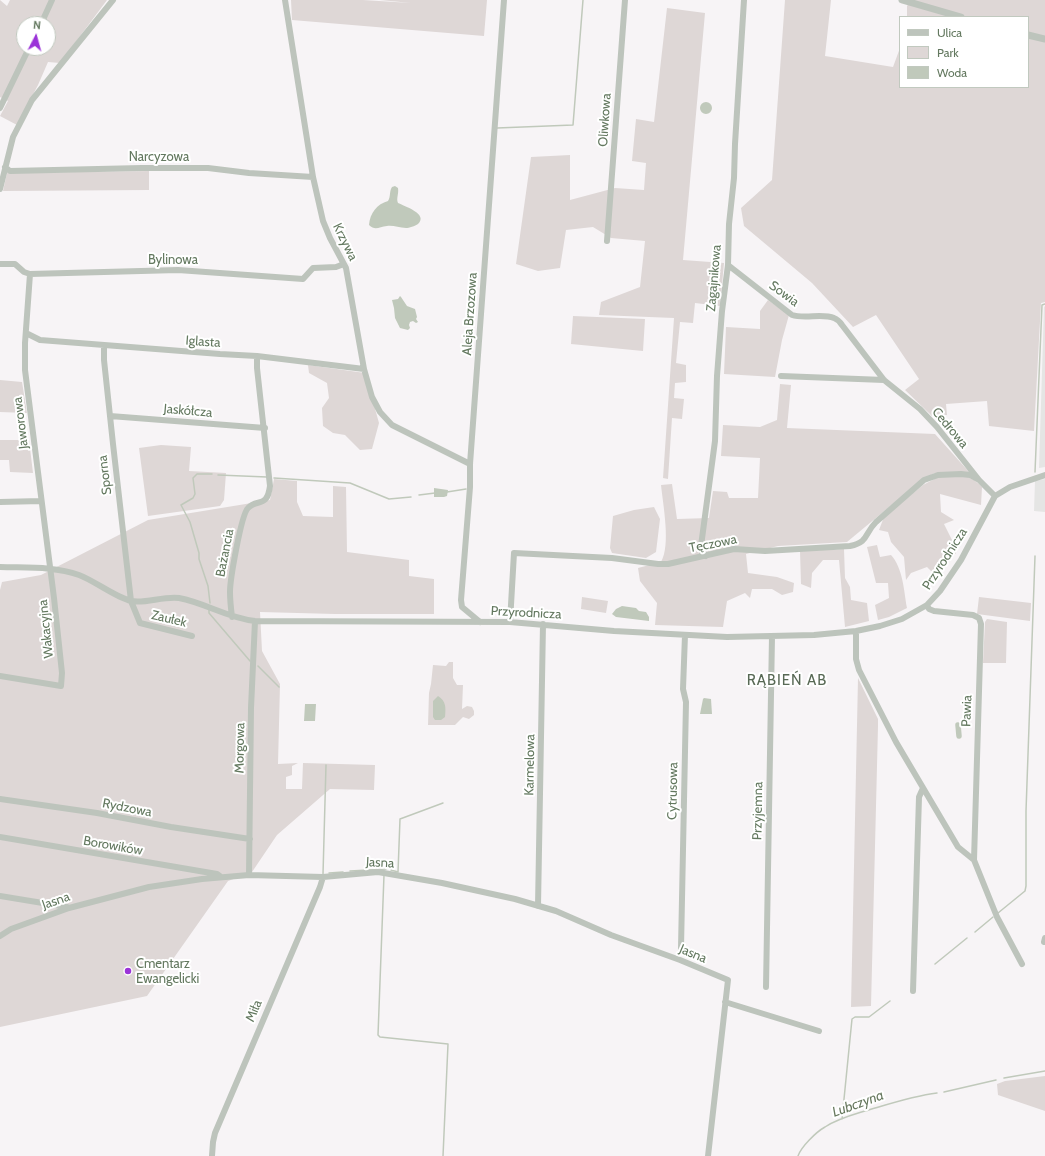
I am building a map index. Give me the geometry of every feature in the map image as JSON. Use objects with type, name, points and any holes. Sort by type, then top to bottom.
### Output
[{"type":"street","points":[[44,16],[52,0]]},
{"type":"street","points":[[0,189],[13,137],[32,100],[113,0]]},
{"type":"street","name":"Krzywa","points":[[285,0],[313,177],[322,221],[348,275],[364,369],[372,397],[380,412],[387,420],[405,432],[470,464]]},
{"type":"street","name":"Aleja Brzozowa","points":[[480,622],[462,607],[461,600],[504,0]]},
{"type":"street","name":"Oliwkowa","points":[[607,241],[625,0]]},
{"type":"street","name":"Zagajnikowa","points":[[706,556],[702,552],[701,546],[715,441],[717,376],[722,311],[728,265],[729,224],[734,178],[734,144],[744,0]]},
{"type":"street","points":[[902,0],[958,16]]},
{"type":"street","points":[[1029,35],[1045,39]]},
{"type":"street","points":[[0,108],[25,56]]},
{"type":"street","name":"Narcyzowa","points":[[5,167],[10,171],[208,168],[249,173],[313,177]]},
{"type":"street","points":[[0,264],[15,264],[24,272],[30,274]]},
{"type":"street","name":"Bylinowa","points":[[30,274],[178,270],[303,279],[313,268],[336,267],[344,264]]},
{"type":"street","name":"Sowia","points":[[728,265],[792,315],[829,316],[835,318]]},
{"type":"street","name":"Jaworowa","points":[[30,274],[25,344],[25,370],[32,419],[40,501],[50,569]]},
{"type":"street","name":"Cedrowa","points":[[835,318],[884,380],[920,409],[937,427],[979,480],[995,496]]},
{"type":"street","name":"Iglasta","points":[[26,333],[40,340]]},
{"type":"street","name":"Iglasta","points":[[25,344],[40,340],[257,356],[364,369]]},
{"type":"street","name":"Sporna","points":[[104,345],[104,360],[131,601]]},
{"type":"street","points":[[257,356],[264,428]]},
{"type":"street","points":[[781,376],[884,380]]},
{"type":"street","name":"Jaskółcza","points":[[110,416],[264,428]]},
{"type":"street","name":"Bażancia","points":[[232,617],[230,584],[243,519],[247,508],[261,503],[269,494],[270,486],[264,428]]},
{"type":"street","name":"Tęczowa","points":[[510,622],[514,553],[612,558],[668,564],[734,550],[782,550],[850,546],[863,542],[871,527],[924,480],[938,475],[961,474],[970,475],[979,480]]},
{"type":"street","points":[[995,496],[1010,487],[1045,475]]},
{"type":"street","name":"Przyrodnicza","points":[[131,601],[179,598],[194,602],[232,617],[255,621],[510,622],[614,631],[727,637],[814,635],[856,631],[880,626],[902,619],[927,606],[940,591],[961,560],[995,496]]},
{"type":"street","points":[[0,502],[40,501]]},
{"type":"street","points":[[0,567],[67,571],[78,574],[131,601]]},
{"type":"street","name":"Wakacyjna","points":[[0,676],[61,686],[62,673],[50,569]]},
{"type":"street","name":"Zaułek","points":[[131,601],[140,623],[192,636]]},
{"type":"street","name":"Pawia","points":[[927,606],[929,609],[934,610],[973,615],[979,618],[981,624],[974,860],[997,917],[1022,964]]},
{"type":"street","name":"Morgowa","points":[[249,875],[251,708],[255,621]]},
{"type":"street","name":"Karmelowa","points":[[538,906],[543,624]]},
{"type":"street","name":"Pawia","points":[[856,631],[856,659],[859,670],[896,742],[958,847],[974,860]]},
{"type":"street","name":"Cytrusowa","points":[[681,948],[686,702],[683,689],[685,635]]},
{"type":"street","name":"Przyjemna","points":[[766,987],[772,636]]},
{"type":"street","points":[[913,991],[918,797],[923,788]]},
{"type":"street","name":"Rydzowa","points":[[0,798],[97,813],[171,828],[250,839]]},
{"type":"street","name":"Borowików","points":[[0,837],[151,864],[217,874],[222,878]]},
{"type":"street","name":"Jasna","points":[[0,936],[11,929],[69,908],[149,887],[249,875],[323,877],[370,872],[387,873],[442,883],[556,911],[611,935],[680,960],[728,980],[708,1156]]},
{"type":"street","name":"Miła","points":[[212,1156],[215,1133],[323,877]]},
{"type":"street","points":[[0,896],[69,908]]},
{"type":"street","points":[[725,1002],[819,1031]]},
{"type":"shaded area","points":[[1045,306],[1045,467],[1039,468],[1044,307]]},
{"type":"shaded area","points":[[1045,479],[1045,512],[1034,511],[1035,481]]},
{"type":"green space","points":[[0,0],[7,6],[10,0],[107,0],[60,63],[48,62],[17,125],[0,116],[8,101],[0,97]]},
{"type":"green space","points":[[291,0],[363,0],[411,3],[380,0],[487,0],[484,36],[292,20]]},
{"type":"green space","points":[[785,0],[831,0],[825,56],[893,67],[899,51],[899,88],[1029,88],[1029,16],[907,16],[907,6],[912,0],[1045,0],[1045,302],[1041,303],[1034,431],[989,426],[987,401],[946,404],[947,415],[932,416],[905,390],[919,379],[876,315],[853,327],[812,283],[744,226],[741,208],[772,180]]},
{"type":"green space","points":[[667,8],[705,13],[683,260],[724,263],[720,306],[695,303],[693,323],[680,322],[676,363],[686,365],[686,382],[675,383],[674,398],[684,399],[682,419],[672,418],[668,479],[663,478],[674,318],[599,315],[601,302],[640,287],[645,241],[611,238],[593,227],[566,230],[560,268],[538,271],[516,264],[531,157],[570,155],[570,200],[615,188],[644,190],[646,163],[632,161],[636,119],[654,122]]},
{"type":"green space","points":[[149,171],[149,190],[3,191],[7,173]]},
{"type":"green space","points":[[768,300],[789,315],[782,340],[775,377],[724,374],[726,327],[760,329],[760,311]]},
{"type":"green space","points":[[573,316],[645,319],[643,351],[571,344]]},
{"type":"green space","points":[[308,365],[365,373],[379,423],[372,449],[360,450],[345,435],[333,433],[323,426],[322,408],[329,398],[327,383],[309,373]]},
{"type":"green space","points":[[0,380],[22,382],[27,413],[0,412]]},
{"type":"green space","points":[[780,384],[791,385],[787,428],[935,434],[970,473],[935,473],[924,478],[847,542],[778,546],[746,554],[748,573],[777,577],[794,583],[793,592],[782,595],[772,589],[752,589],[750,598],[745,593],[727,601],[723,627],[655,625],[657,603],[640,581],[638,568],[661,562],[664,555],[666,546],[666,525],[661,485],[672,484],[677,519],[709,518],[713,491],[727,492],[729,498],[758,498],[760,458],[721,456],[723,425],[760,427],[777,420]]},
{"type":"green space","points":[[0,440],[29,440],[33,473],[10,472],[9,460],[0,460]]},
{"type":"green space","points":[[161,445],[191,447],[189,471],[226,473],[224,500],[220,506],[148,516],[139,448]]},
{"type":"green space","points":[[944,474],[964,476],[973,479],[982,487],[981,505],[940,494],[941,512],[954,520],[944,524],[954,544],[956,553],[937,577],[927,567],[911,573],[906,580],[904,557],[891,542],[888,532],[879,530],[884,517],[923,485]]},
{"type":"green space","points":[[274,479],[297,481],[297,502],[303,516],[333,517],[333,486],[346,487],[347,552],[409,560],[409,576],[434,579],[434,614],[260,612],[262,651],[280,684],[278,764],[298,763],[292,766],[292,775],[286,777],[286,789],[302,789],[303,763],[375,765],[374,790],[330,789],[277,835],[252,872],[228,881],[147,996],[0,1027],[0,590],[2,582],[41,575],[148,520],[270,500]]},
{"type":"green space","points":[[654,507],[660,519],[656,552],[646,558],[612,553],[610,548],[613,516],[634,510]]},
{"type":"green space","points":[[877,545],[880,557],[891,555],[898,566],[901,573],[907,608],[889,617],[878,620],[875,605],[889,598],[888,583],[876,583],[867,547]]},
{"type":"green space","points":[[844,549],[845,578],[850,587],[851,600],[867,603],[869,621],[845,627],[839,560],[823,560],[812,573],[811,588],[801,584],[800,551]]},
{"type":"green space","points":[[582,597],[608,601],[606,613],[581,609]]},
{"type":"green space","points":[[979,597],[1031,603],[1030,621],[977,614]]},
{"type":"green space","points":[[987,619],[1007,622],[1006,663],[983,663],[985,622]]},
{"type":"green space","points":[[449,662],[453,662],[453,678],[457,685],[463,685],[462,709],[467,706],[472,707],[474,715],[469,719],[463,717],[455,725],[428,725],[429,693],[433,665],[446,666]]},
{"type":"green space","points":[[858,678],[878,719],[878,726],[871,1006],[851,1007]]},
{"type":"green space","points":[[1045,1076],[1045,1111],[998,1095],[997,1084],[1005,1081]]},
{"type":"water","points":[[704,102],[708,102],[712,108],[708,114],[704,114],[700,110],[700,106]]},
{"type":"water","points":[[395,186],[398,188],[398,203],[410,208],[418,214],[421,220],[417,225],[407,228],[389,226],[377,228],[371,227],[369,225],[373,213],[377,207],[388,201],[391,189]]},
{"type":"water","points":[[400,296],[407,306],[415,309],[417,317],[416,319],[418,322],[410,322],[410,328],[408,330],[400,328],[395,318],[392,300],[398,299]]},
{"type":"water","points":[[434,488],[448,490],[447,496],[434,497]]},
{"type":"water","points":[[622,606],[636,608],[639,611],[646,612],[649,617],[649,621],[616,617],[612,614],[616,609]]},
{"type":"water","points":[[438,696],[443,700],[445,705],[445,717],[441,720],[435,720],[433,717],[433,701]]},
{"type":"water","points":[[704,698],[711,699],[712,714],[700,714]]},
{"type":"water","points":[[305,704],[316,704],[315,721],[304,721]]},
{"type":"waterway","points":[[497,128],[573,125],[583,0]]},
{"type":"waterway","points":[[1035,472],[1042,305],[1045,304]]},
{"type":"waterway","points":[[210,603],[208,586],[199,559],[199,553],[190,522],[181,505],[193,498],[195,494],[193,478],[197,474],[212,474]]},
{"type":"waterway","points":[[218,475],[267,477]]},
{"type":"waterway","points":[[274,478],[350,483],[389,499],[411,497]]},
{"type":"waterway","points":[[447,492],[466,489]]},
{"type":"waterway","points":[[419,495],[435,493]]},
{"type":"waterway","points":[[998,913],[1025,891],[1026,886],[1026,811],[1035,556]]},
{"type":"waterway","points":[[209,610],[209,613],[250,661]]},
{"type":"waterway","points":[[258,666],[279,687]]},
{"type":"waterway","points":[[958,725],[959,736]]},
{"type":"waterway","points":[[323,874],[326,765]]},
{"type":"waterway","points":[[391,870],[398,872],[400,819],[443,803]]},
{"type":"waterway","points":[[350,871],[386,869]]},
{"type":"waterway","points":[[329,873],[343,872]]},
{"type":"waterway","points":[[384,875],[378,1035],[380,1037],[448,1044],[443,1156]]},
{"type":"waterway","points":[[975,932],[993,917]]},
{"type":"waterway","points":[[935,964],[967,938]]},
{"type":"waterway","points":[[842,1119],[852,1019],[855,1017],[869,1017],[890,1001]]},
{"type":"waterway","name":"Lubczyna","points":[[1004,1078],[1045,1071]]},
{"type":"waterway","name":"Lubczyna","points":[[944,1092],[996,1080]]},
{"type":"waterway","name":"Lubczyna","points":[[798,1156],[802,1148],[813,1136],[821,1129],[834,1122],[901,1100],[937,1093]]},
{"type":"place","name":"Cmentarz Ewangelicki","points":[[128,971]]},
{"type":"district","name":"RĄBIEŃ AB","points":[[787,681]]}]
